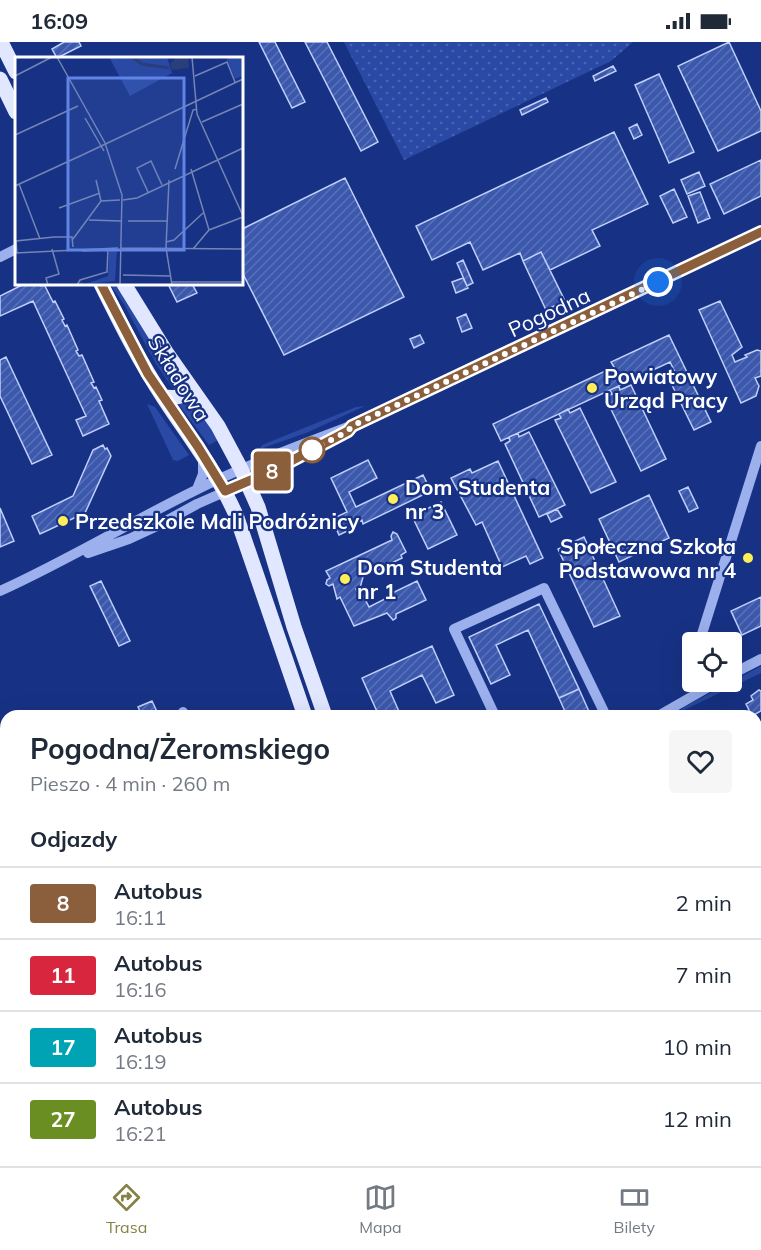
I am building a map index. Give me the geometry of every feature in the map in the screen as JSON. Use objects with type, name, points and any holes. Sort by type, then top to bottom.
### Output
[{"type":"main road","points":[[1,42],[15,70]]},
{"type":"main road","points":[[15,72],[0,79],[15,110]]},
{"type":"main road","name":"Składowa","points":[[102,285],[148,374],[222,485],[236,515],[303,710]]},
{"type":"main road","name":"Składowa","points":[[125,285],[218,426],[244,475],[258,507],[294,627],[323,710]]},
{"type":"main road","points":[[163,397],[175,399],[182,396],[188,383]]},
{"type":"street","name":"Pogodna","points":[[222,485],[244,475],[279,468],[348,431],[352,426],[761,232]]},
{"type":"street","points":[[0,257],[15,250]]},
{"type":"street","points":[[703,632],[761,446]]},
{"type":"street","points":[[197,489],[203,474],[202,453]]},
{"type":"street","points":[[0,591],[68,559],[197,489],[222,485]]},
{"type":"street","points":[[68,559],[129,539],[203,501],[222,485]]},
{"type":"street","points":[[203,501],[222,502],[236,515]]},
{"type":"street","points":[[492,710],[454,629],[544,588],[603,710]]},
{"type":"street","points":[[742,669],[761,659]]},
{"type":"street","points":[[671,710],[701,692]]},
{"type":"shaded area","points":[[344,42],[633,42],[611,61],[404,160]]},
{"type":"shaded area","points":[[111,285],[121,285],[143,329],[180,389],[174,390],[156,364],[125,306]]},
{"type":"shaded area","points":[[189,395],[220,439],[209,445],[179,405]]},
{"type":"shaded area","points":[[147,404],[155,407],[189,455],[178,461],[173,460]]},
{"type":"shaded area","points":[[365,406],[306,433],[260,449],[262,445],[356,407]]},
{"type":"shaded area","points":[[761,666],[761,673],[742,682],[742,676]]},
{"type":"shaded area","points":[[712,692],[722,692],[684,710],[682,710]]},
{"type":"building","points":[[64,42],[79,42],[81,46],[59,57],[56,57],[52,49]]},
{"type":"building","points":[[259,42],[275,42],[305,102],[292,108]]},
{"type":"building","points":[[305,42],[327,42],[378,142],[361,151]]},
{"type":"building","points":[[729,42],[761,111],[761,131],[718,151],[678,66]]},
{"type":"building","points":[[613,66],[616,71],[595,81],[593,76]]},
{"type":"building","points":[[659,74],[694,152],[669,163],[635,85]]},
{"type":"building","points":[[546,98],[548,102],[522,115],[520,110]]},
{"type":"building","points":[[637,124],[642,135],[634,139],[629,128]]},
{"type":"building","points":[[614,132],[648,204],[592,230],[600,246],[550,270],[541,252],[523,261],[520,253],[483,270],[470,242],[432,260],[416,226]]},
{"type":"building","points":[[761,160],[761,196],[724,214],[710,184]]},
{"type":"building","points":[[699,172],[705,186],[687,194],[681,180]]},
{"type":"building","points":[[345,178],[404,297],[284,355],[243,274],[243,229]]},
{"type":"building","points":[[674,189],[687,217],[673,223],[660,196]]},
{"type":"building","points":[[700,192],[710,218],[698,223],[688,196]]},
{"type":"building","points":[[541,252],[565,301],[546,310],[523,261]]},
{"type":"building","points":[[463,260],[473,283],[467,286],[457,263]]},
{"type":"building","points":[[463,278],[468,288],[456,293],[452,282]]},
{"type":"building","points":[[22,285],[44,285],[64,319],[62,320],[65,326],[67,325],[78,350],[76,351],[79,356],[82,355],[94,382],[91,383],[94,388],[96,387],[102,400],[99,401],[109,424],[83,436],[76,420],[86,416],[33,301],[0,316],[0,296]]},
{"type":"building","points":[[168,285],[193,285],[197,293],[177,302]]},
{"type":"building","points":[[720,301],[742,347],[732,355],[735,362],[747,357],[745,355],[757,350],[761,351],[761,376],[755,378],[759,386],[756,396],[741,403],[699,310]]},
{"type":"building","points":[[466,314],[472,328],[462,332],[457,318]]},
{"type":"building","points":[[420,335],[424,343],[414,348],[410,339]]},
{"type":"building","name":"Powiatowy Urząd Pracy","points":[[669,335],[711,422],[694,430],[670,381],[678,378],[670,362],[501,441],[493,424],[614,367],[611,362]]},
{"type":"building","points":[[6,357],[52,455],[32,464],[0,396],[0,360]]},
{"type":"building","points":[[631,385],[666,459],[641,471],[605,397],[612,394],[610,390],[619,386],[620,390]]},
{"type":"building","points":[[580,408],[616,482],[591,493],[555,420],[561,418],[559,414],[568,409],[570,413]]},
{"type":"building","points":[[529,432],[565,505],[539,517],[505,444],[510,441],[509,437],[518,433],[519,437]]},
{"type":"building","points":[[103,445],[111,456],[85,513],[40,534],[32,516],[73,496],[93,450]]},
{"type":"building","name":"Dom Studenta nr 3","points":[[368,460],[377,478],[349,492],[356,507],[423,475],[431,491],[363,524],[362,520],[354,524],[356,527],[339,535],[332,519],[347,512],[331,478]]},
{"type":"building","points":[[498,461],[543,558],[530,564],[526,556],[502,567],[482,522],[476,525],[451,478],[470,469],[472,473]]},
{"type":"building","points":[[688,487],[698,508],[689,512],[679,491]]},
{"type":"building","points":[[649,495],[669,538],[619,562],[599,519]]},
{"type":"building","points":[[441,502],[457,535],[428,549],[412,516]]},
{"type":"building","points":[[0,508],[14,541],[0,547]]},
{"type":"building","points":[[557,509],[562,517],[551,522],[547,514]]},
{"type":"building","name":"Dom Studenta nr 1","points":[[393,532],[397,534],[406,552],[401,555],[402,558],[367,575],[366,572],[362,574],[360,588],[356,589],[358,593],[361,591],[369,607],[417,581],[426,600],[396,614],[393,620],[387,613],[354,626],[340,597],[337,599],[333,584],[329,586],[326,584],[330,578],[326,571],[392,540]]},
{"type":"building","points":[[584,537],[620,616],[594,627],[558,549]]},
{"type":"building","points":[[101,581],[130,641],[119,646],[90,586]]},
{"type":"building","points":[[761,597],[761,626],[742,635],[731,611]]},
{"type":"building","points":[[539,604],[579,689],[559,698],[528,630],[496,645],[510,675],[491,684],[469,637]]},
{"type":"building","points":[[432,646],[454,695],[436,703],[422,675],[390,691],[398,710],[376,710],[362,678]]},
{"type":"building","points":[[579,689],[588,710],[564,710],[559,698]]},
{"type":"building","points":[[761,691],[761,710],[749,710],[746,704],[753,700],[751,696]]},
{"type":"building","points":[[152,701],[156,710],[139,710],[138,707]]},
{"type":"bus line","name":"8","points":[[102,285],[148,374],[225,491],[270,472],[348,431],[352,426],[761,232]]},
{"type":"place","name":"Powiatowy Urząd Pracy","points":[[592,388]]},
{"type":"place","name":"Dom Studenta nr 3","points":[[393,499]]},
{"type":"place","name":"Przedszkole Mali Podróżnicy","points":[[63,521]]},
{"type":"place","name":"Społeczna Szkoła Podstawowa nr 4","points":[[748,558]]},
{"type":"place","name":"Dom Studenta nr 1","points":[[345,579]]},
{"type":"route","points":[[312,450],[348,431],[352,426],[658,282]]}]
